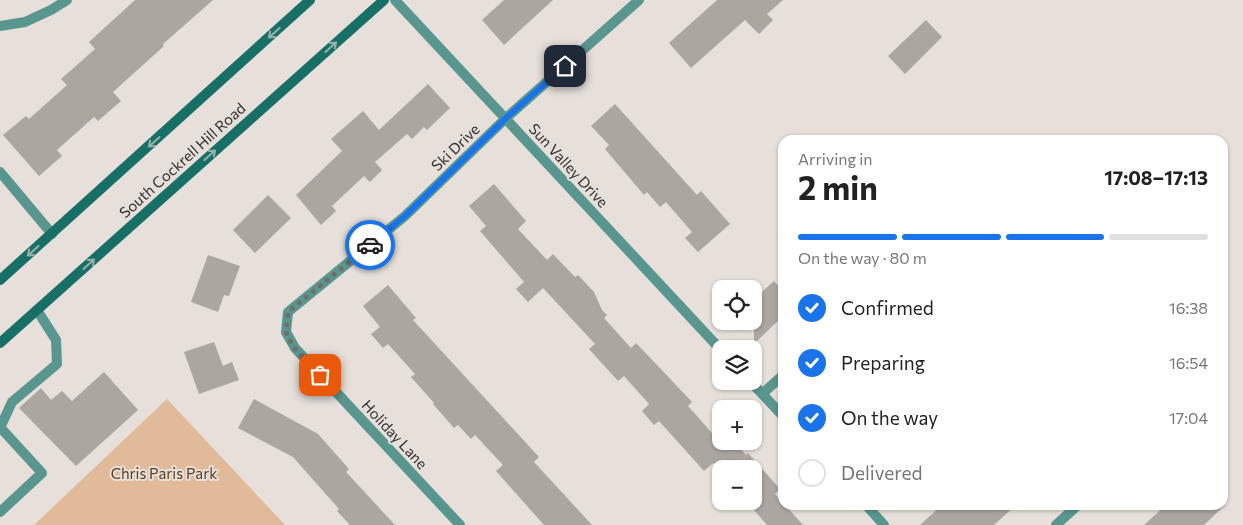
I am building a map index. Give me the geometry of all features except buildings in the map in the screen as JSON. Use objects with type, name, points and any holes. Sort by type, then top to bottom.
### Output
[{"type":"main road","points":[[0,280],[310,0]]},
{"type":"main road","name":"South Cockrell Hill Road","points":[[0,343],[384,0]]},
{"type":"street","points":[[0,26],[25,22],[67,0]]},
{"type":"street","name":"Sun Valley Drive","points":[[395,0],[712,340]]},
{"type":"street","name":"Ski Drive","points":[[288,312],[405,216],[506,118],[639,0]]},
{"type":"street","points":[[0,172],[52,234]]},
{"type":"street","points":[[0,512],[42,473],[0,427],[12,402],[57,364],[56,340],[36,310]]},
{"type":"street","name":"Holiday Lane","points":[[288,312],[286,332],[294,348],[460,525]]},
{"type":"street","points":[[762,394],[778,380]]},
{"type":"street","points":[[758,390],[778,411]]},
{"type":"street","points":[[870,510],[884,525]]},
{"type":"street","points":[[1056,525],[1072,510]]},
{"type":"green space","name":"Chris Paris Park","points":[[167,399],[285,525],[34,525]]},
{"type":"way so far","points":[[320,375],[294,348],[286,332],[288,312],[370,245]]},
{"type":"route","points":[[370,245],[405,216],[506,118],[565,66]]}]
